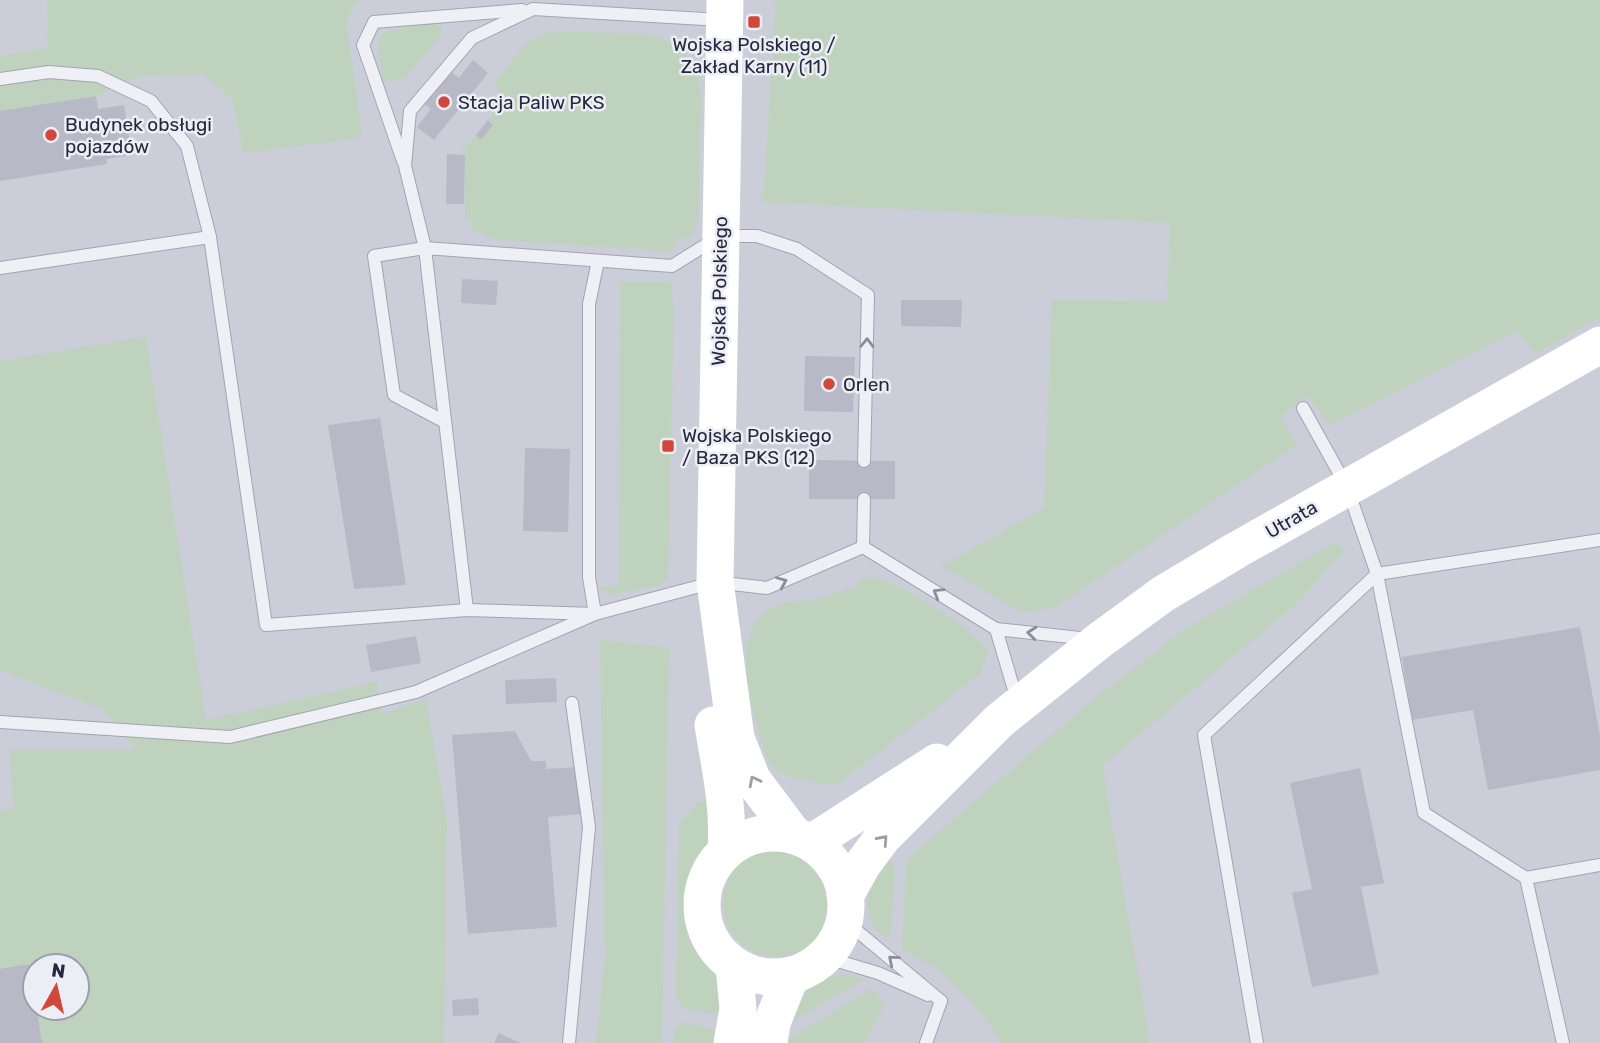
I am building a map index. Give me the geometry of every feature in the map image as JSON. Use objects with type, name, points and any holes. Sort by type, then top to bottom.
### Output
[{"type":"main road","name":"Wojska Polskiego","points":[[725,10],[715,582],[736,737],[752,779],[802,839]]},
{"type":"main road","name":"Utrata","points":[[802,839],[853,819],[1009,713],[1100,640],[1163,594],[1600,345]]},
{"type":"main road","name":"Wojska Polskiego","points":[[715,582],[704,633],[705,673],[725,788],[728,816],[726,850]]},
{"type":"main road","name":"Utrata","points":[[845,908],[863,864],[883,837],[1009,713]]},
{"type":"main road","points":[[758,834],[802,839],[834,866],[845,908],[837,940],[824,957],[791,975],[772,977],[752,974],[734,966],[717,951],[706,931],[701,910],[703,887],[712,867],[726,850],[758,834]]},
{"type":"main road","points":[[732,1043],[738,1009],[734,966]]},
{"type":"main road","points":[[769,1043],[772,1023],[791,975]]},
{"type":"lane","points":[[405,166],[410,111],[472,38],[533,9]]},
{"type":"lane","points":[[467,610],[425,248],[405,166],[363,45],[374,22],[533,9],[725,10]]},
{"type":"lane","points":[[0,79],[48,72],[98,75],[151,101],[187,146],[210,237],[266,625],[467,610],[595,614]]},
{"type":"lane","points":[[445,422],[394,395],[374,256],[425,248],[672,266],[720,236],[757,236],[797,249],[868,295],[864,461]]},
{"type":"lane","points":[[0,268],[210,237]]},
{"type":"lane","points":[[595,614],[589,577],[589,304],[598,261]]},
{"type":"lane","points":[[1303,408],[1347,487],[1377,574],[1424,813],[1526,878],[1600,866]]},
{"type":"lane","points":[[863,547],[864,499]]},
{"type":"lane","points":[[1257,1043],[1204,736],[1377,574],[1600,540]]},
{"type":"lane","points":[[0,722],[230,737],[416,692],[595,614],[715,582],[767,588],[863,547]]},
{"type":"lane","points":[[863,547],[996,629],[1100,640]]},
{"type":"lane","points":[[996,629],[1009,713]]},
{"type":"lane","points":[[569,1043],[589,827],[572,703]]},
{"type":"lane","points":[[1526,878],[1563,1043]]},
{"type":"lane","points":[[845,908],[941,1001]]},
{"type":"lane","points":[[824,957],[878,973],[941,1001]]},
{"type":"lane","points":[[926,1043],[941,1001]]},
{"type":"shaded area","points":[[0,0],[1600,0],[1600,1043],[0,1043]]},
{"type":"green space","points":[[47,0],[360,0],[349,13],[347,26],[362,132],[355,139],[243,153],[233,100],[204,74],[142,76],[96,96],[0,111],[0,56],[48,48]]},
{"type":"green space","points":[[776,0],[1600,0],[1600,317],[1535,354],[1517,331],[1330,425],[1307,395],[1281,417],[1297,445],[1056,607],[1022,613],[942,566],[1044,508],[1052,300],[1167,301],[1170,223],[763,202]]},
{"type":"green space","points":[[429,21],[442,27],[442,35],[404,79],[383,81],[378,47],[382,33]]},
{"type":"green space","points":[[553,31],[647,34],[676,44],[697,68],[701,97],[698,221],[691,238],[679,237],[671,251],[497,240],[473,230],[471,219],[465,219],[465,155],[462,152],[504,101],[495,82],[528,41]]},
{"type":"green space","points":[[620,282],[671,282],[674,312],[668,578],[660,585],[608,595],[599,587],[619,585]]},
{"type":"green space","points":[[146,337],[206,720],[377,682],[382,714],[426,699],[447,820],[444,1043],[0,1043],[0,811],[13,809],[10,749],[135,749],[103,710],[0,670],[0,361]]},
{"type":"green space","points":[[1335,542],[1345,550],[1294,606],[1102,766],[1150,1043],[1002,1043],[949,979],[902,948],[906,860],[1093,700],[1184,630]]},
{"type":"green space","points":[[871,577],[916,595],[980,641],[989,650],[980,674],[835,786],[783,774],[773,767],[766,755],[748,690],[746,655],[755,624],[766,612],[782,604],[814,600],[855,589],[860,581]]},
{"type":"green space","points":[[600,640],[669,648],[662,1043],[596,1043],[605,959]]},
{"type":"green space","points":[[717,800],[715,831],[689,877],[685,906],[689,933],[715,970],[725,1016],[683,1008],[676,998],[679,824],[696,804]]},
{"type":"green space","points":[[777,849],[798,853],[815,865],[827,882],[831,903],[827,924],[815,941],[798,953],[777,957],[756,953],[739,941],[727,924],[723,903],[727,882],[739,865],[756,853]]},
{"type":"green space","points":[[885,850],[895,869],[891,931],[887,937],[875,930],[870,919],[867,898],[871,879]]},
{"type":"green space","points":[[845,974],[864,979],[788,1024],[797,1005],[809,990],[834,976]]},
{"type":"green space","points":[[872,988],[885,1004],[865,1043],[783,1043]]},
{"type":"green space","points":[[683,1022],[720,1031],[718,1043],[674,1043],[674,1030]]},
{"type":"building","name":"Stacja Paliw PKS","points":[[473,60],[488,73],[434,140],[417,127],[431,109],[415,96],[441,64],[459,78]]},
{"type":"building","name":"Budynek obsługi pojazdów","points":[[96,96],[98,109],[124,105],[132,155],[106,159],[107,164],[0,181],[0,111]]},
{"type":"building","points":[[488,120],[493,125],[481,140],[476,135]]},
{"type":"building","points":[[447,154],[465,155],[464,204],[446,204]]},
{"type":"building","points":[[462,279],[498,281],[496,305],[461,303]]},
{"type":"building","points":[[901,300],[962,300],[961,327],[901,326]]},
{"type":"building","name":"Orlen","points":[[805,356],[855,357],[853,412],[804,411]]},
{"type":"building","points":[[380,418],[406,585],[354,589],[328,425]]},
{"type":"building","points":[[525,448],[570,449],[568,532],[523,531]]},
{"type":"building","points":[[809,460],[895,461],[895,499],[809,499]]},
{"type":"building","points":[[1580,627],[1600,736],[1600,770],[1488,790],[1473,710],[1412,720],[1402,657]]},
{"type":"building","points":[[416,636],[421,663],[371,672],[366,645]]},
{"type":"building","points":[[556,678],[557,702],[506,704],[505,680]]},
{"type":"building","points":[[515,731],[531,761],[546,761],[546,769],[578,767],[581,814],[548,817],[557,927],[468,934],[452,735]]},
{"type":"building","points":[[1360,768],[1384,883],[1361,887],[1379,974],[1312,987],[1292,893],[1312,889],[1290,783]]},
{"type":"building","points":[[21,965],[21,1022],[39,1022],[42,1043],[0,1043],[0,969]]},
{"type":"building","points":[[478,998],[479,1015],[453,1016],[452,1000]]},
{"type":"building","points":[[499,1033],[520,1043],[494,1043]]},
{"type":"place","name":"Wojska Polskiego / Zakład Karny (11)","points":[[754,22]]},
{"type":"place","name":"Stacja Paliw PKS","points":[[444,102]]},
{"type":"place","name":"Budynek obsługi pojazdów","points":[[51,135]]},
{"type":"place","name":"Orlen","points":[[829,384]]},
{"type":"place","name":"Wojska Polskiego / Baza PKS (12)","points":[[668,446]]}]
